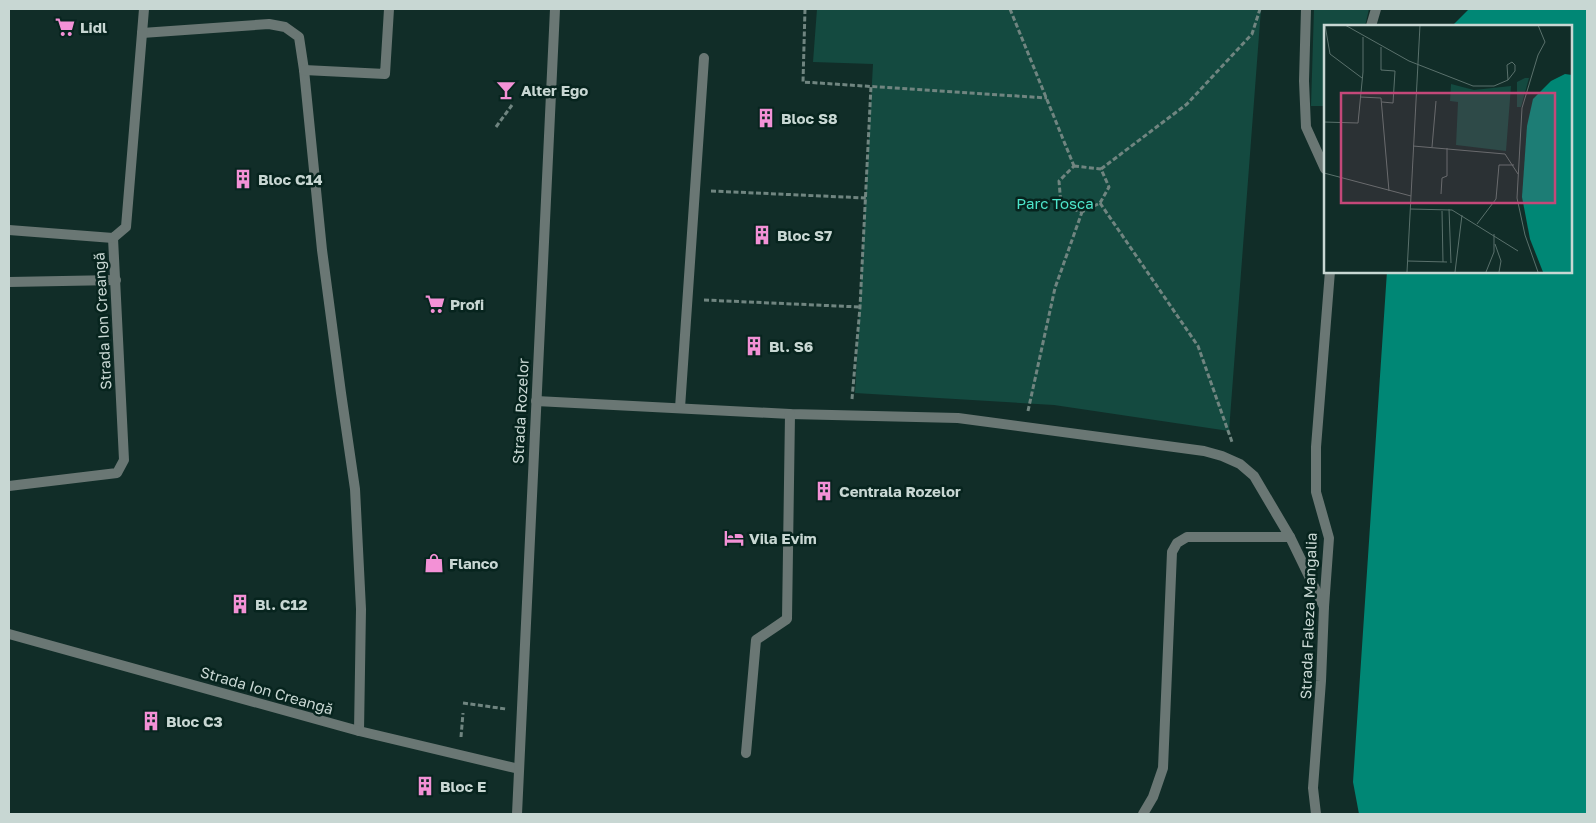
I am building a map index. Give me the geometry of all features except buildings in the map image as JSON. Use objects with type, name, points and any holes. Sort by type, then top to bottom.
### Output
[{"type":"street","points":[[9,230],[113,238],[126,227],[144,9]]},
{"type":"street","points":[[304,70],[385,74],[389,9]]},
{"type":"street","name":"Strada Rozelor","points":[[517,814],[555,9]]},
{"type":"street","points":[[1306,9],[1304,81],[1306,127],[1324,167]]},
{"type":"street","points":[[1372,25],[1376,9]]},
{"type":"street","points":[[142,34],[269,24],[285,27],[299,37],[322,250],[355,489],[361,609],[359,731]]},
{"type":"street","points":[[680,408],[704,58]]},
{"type":"street","name":"Strada Ion Creangă","points":[[9,486],[117,473],[124,460],[113,238]]},
{"type":"street","name":"Strada Faleza Mangalia","points":[[1316,814],[1313,788],[1321,681],[1328,538],[1316,492],[1316,447],[1330,272]]},
{"type":"street","points":[[9,282],[116,280]]},
{"type":"street","points":[[536,401],[790,414],[958,418],[1204,451],[1240,464],[1254,476],[1290,537],[1324,607]]},
{"type":"street","points":[[746,753],[756,640],[787,619],[790,414]]},
{"type":"street","points":[[1143,814],[1153,797],[1163,768],[1172,552],[1176,543],[1187,537],[1290,537]]},
{"type":"street","name":"Strada Ion Creangă","points":[[9,634],[359,731],[520,770]]},
{"type":"path","points":[[805,9],[803,82],[1047,98]]},
{"type":"path","points":[[1010,9],[1074,166]]},
{"type":"path","points":[[1074,166],[1101,170],[1187,104],[1252,34],[1260,9]]},
{"type":"path","points":[[850,414],[860,307],[871,86]]},
{"type":"path","points":[[496,127],[512,105]]},
{"type":"path","points":[[1074,166],[1059,181],[1061,205],[1082,212]]},
{"type":"path","points":[[1025,426],[1055,288],[1082,212],[1100,203],[1109,187],[1101,170]]},
{"type":"path","points":[[695,190],[866,198]]},
{"type":"path","points":[[1100,203],[1198,346],[1240,464]]},
{"type":"path","points":[[688,299],[860,307]]},
{"type":"path","points":[[463,702],[504,708]]},
{"type":"path","points":[[461,732],[463,713]]},
{"type":"green space","name":"Parc Tosca","points":[[817,9],[1261,9],[1229,431],[1054,405],[855,393],[873,64],[813,62]]},
{"type":"green space","points":[[1314,9],[1369,9],[1365,25],[1324,25],[1324,106],[1311,106]]},
{"type":"shaded area","points":[[1469,9],[1587,9],[1587,814],[1359,814],[1353,782],[1387,272],[1571,272],[1571,25],[1453,25]]},
{"type":"place","name":"Lidl","points":[[65,27]]},
{"type":"place","name":"Alter Ego","points":[[506,90]]},
{"type":"place","name":"Bloc S8","points":[[766,118]]},
{"type":"place","name":"Bloc C14","points":[[243,179]]},
{"type":"place","name":"Bloc S7","points":[[762,235]]},
{"type":"place","name":"Profi","points":[[435,304]]},
{"type":"place","name":"Bl. S6","points":[[754,346]]},
{"type":"place","name":"Centrala Rozelor","points":[[824,491]]},
{"type":"place","name":"Vila Evim","points":[[734,538]]},
{"type":"place","name":"Flanco","points":[[434,563]]},
{"type":"place","name":"Bl. C12","points":[[240,604]]},
{"type":"place","name":"Bloc C3","points":[[151,721]]},
{"type":"place","name":"Bloc E","points":[[425,786]]}]
